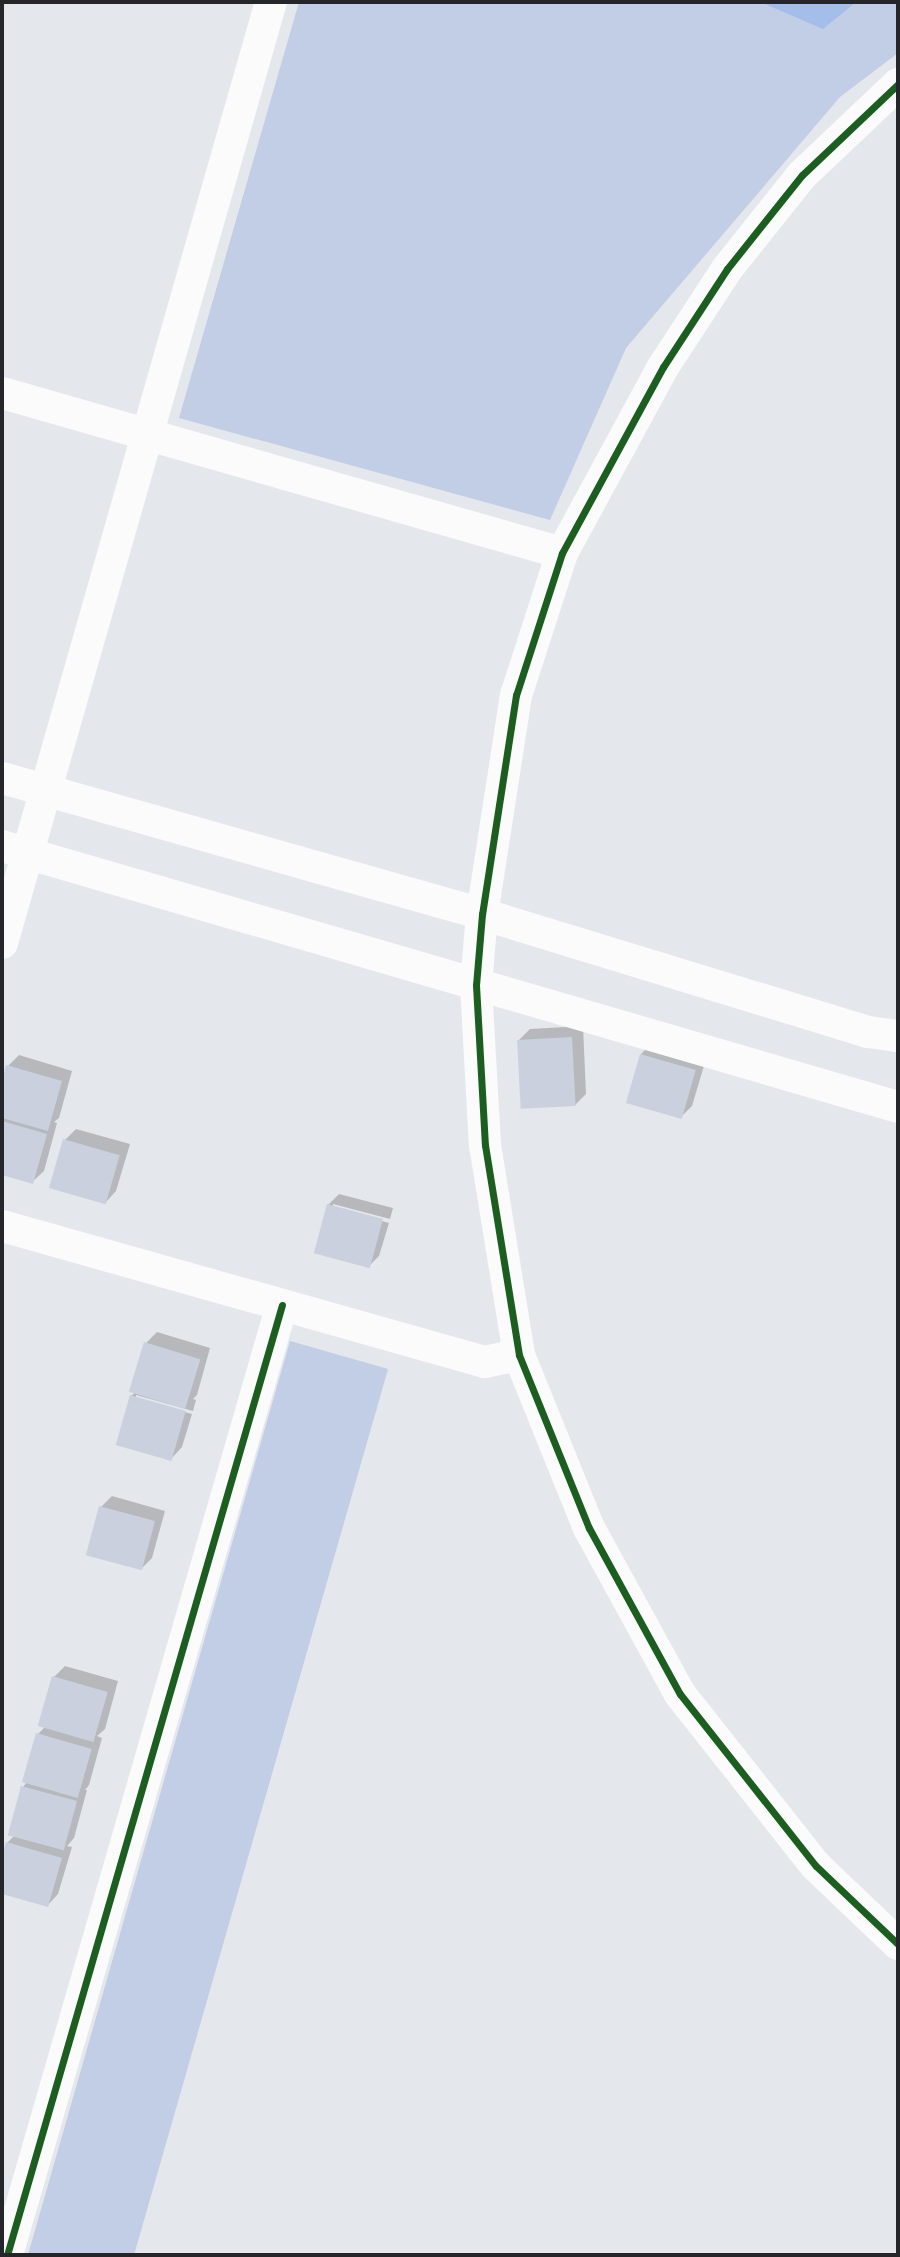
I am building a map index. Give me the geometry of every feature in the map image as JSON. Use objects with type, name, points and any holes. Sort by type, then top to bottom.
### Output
[{"type":"street","points":[[2,943],[15,849],[45,790],[271,2]]},
{"type":"street","points":[[898,84],[802,175],[727,269],[663,367],[562,553],[516,695],[482,914],[476,985],[485,1145],[519,1355],[589,1528],[680,1694],[816,1866],[898,1944]]},
{"type":"street","points":[[2,393],[562,553]]},
{"type":"street","points":[[2,778],[482,914],[868,1032],[898,1036]]},
{"type":"street","points":[[15,849],[898,1107]]},
{"type":"street","points":[[2,1226],[485,1362],[519,1355]]},
{"type":"street","points":[[6,2255],[282,1305]]},
{"type":"shaded area","points":[[299,2],[898,2],[898,53],[840,97],[626,348],[550,520],[179,418]]},
{"type":"shaded area","points":[[290,1341],[388,1369],[134,2255],[28,2253]]},
{"type":"water","points":[[760,2],[856,2],[823,29]]},
{"type":"building","points":[[572,1037],[576,1106],[521,1109],[517,1040]]},
{"type":"building","points":[[640,1054],[696,1070],[682,1119],[626,1103]]},
{"type":"building","points":[[6,1065],[62,1081],[48,1131],[2,1118],[2,1081]]},
{"type":"building","points":[[2,1121],[47,1134],[33,1184],[2,1175]]},
{"type":"building","points":[[63,1139],[120,1155],[106,1204],[49,1188]]},
{"type":"building","points":[[327,1204],[383,1219],[370,1268],[314,1253]]},
{"type":"building","points":[[144,1342],[200,1359],[185,1409],[129,1392]]},
{"type":"building","points":[[130,1395],[186,1411],[171,1461],[116,1445]]},
{"type":"building","points":[[99,1506],[155,1521],[142,1570],[86,1555]]},
{"type":"building","points":[[52,1676],[108,1692],[93,1742],[38,1726]]},
{"type":"building","points":[[36,1733],[92,1749],[78,1798],[22,1782]]},
{"type":"building","points":[[21,1786],[77,1801],[64,1850],[8,1835]]},
{"type":"building","points":[[6,1842],[62,1858],[48,1907],[2,1894],[2,1856]]},
{"type":"cycle path","points":[[898,84],[802,175],[727,269],[663,367],[562,553],[516,695],[482,914],[476,985],[485,1145],[519,1355],[589,1528],[680,1694],[816,1866],[898,1944]]},
{"type":"cycle path","points":[[7,2255],[282,1305]]}]
